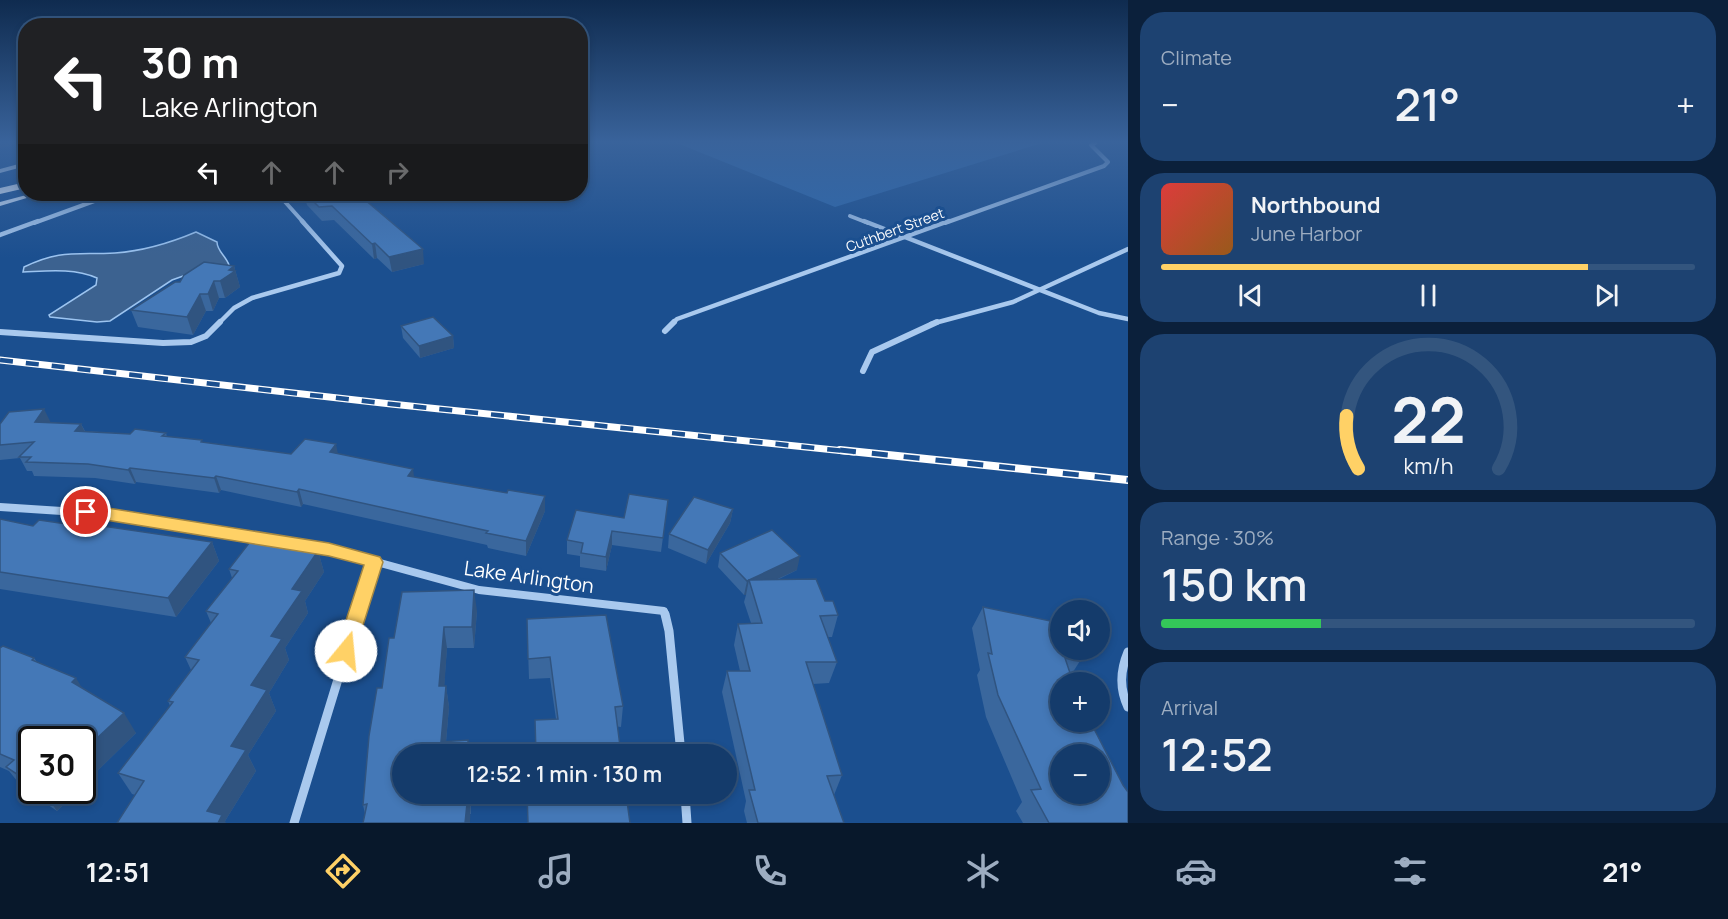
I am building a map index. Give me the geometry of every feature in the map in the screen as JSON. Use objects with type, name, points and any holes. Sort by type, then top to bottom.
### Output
[{"type":"main road","points":[[0,191],[18,186]]},
{"type":"street","name":"Cuthbert Street","points":[[665,331],[677,319],[1061,181]]},
{"type":"street","points":[[0,204],[18,199]]},
{"type":"street","points":[[0,235],[94,201]]},
{"type":"street","points":[[0,332],[152,343],[191,342],[206,336],[234,308],[252,298],[339,273],[342,266],[284,201]]},
{"type":"street","points":[[850,216],[1099,313],[1128,320]]},
{"type":"street","points":[[863,371],[872,352],[929,324],[1013,302],[1128,249]]},
{"type":"street","name":"Lake Arlington","points":[[0,507],[108,514],[329,549],[479,590],[664,610],[669,631],[680,744]]},
{"type":"street","points":[[294,823],[374,562]]},
{"type":"street","points":[[1128,652],[1120,670],[1123,699],[1128,707]]},
{"type":"street","points":[[685,804],[687,823]]},
{"type":"shaded area","points":[[772,181],[918,181],[835,207]]},
{"type":"shaded area","points":[[196,232],[217,242],[218,248],[229,265],[227,269],[186,275],[172,280],[110,321],[97,322],[50,317],[49,315],[96,285],[97,278],[70,271],[23,272],[24,267],[59,255],[136,250],[166,243]]},
{"type":"building","points":[[313,201],[366,201],[423,249],[389,257],[332,206],[319,207]]},
{"type":"building","points":[[204,262],[234,266],[229,270],[235,271],[220,281],[214,281],[208,294],[200,294],[187,317],[131,310],[175,282],[180,282],[184,275]]},
{"type":"building","points":[[433,317],[453,336],[419,346],[401,326]]},
{"type":"building","points":[[44,409],[35,422],[81,424],[75,431],[130,434],[135,429],[166,433],[162,436],[291,454],[305,439],[336,444],[330,452],[413,469],[408,476],[507,493],[508,490],[545,496],[526,541],[299,489],[297,492],[216,476],[214,478],[130,468],[128,470],[88,464],[26,462],[31,457],[19,457],[34,442],[0,445],[0,424],[9,412]]},
{"type":"building","points":[[629,494],[668,500],[663,538],[612,531],[606,557],[581,553],[583,543],[567,540],[576,510],[624,518]]},
{"type":"building","points":[[694,497],[733,509],[708,550],[669,534]]},
{"type":"building","points":[[0,519],[33,526],[39,520],[80,526],[82,523],[212,542],[168,598],[0,572]]},
{"type":"building","points":[[772,530],[800,556],[747,581],[720,553]]},
{"type":"building","points":[[253,538],[318,551],[292,589],[302,591],[271,636],[282,639],[251,685],[267,690],[231,746],[246,750],[207,811],[222,815],[218,823],[117,823],[144,781],[118,773],[173,702],[168,701],[199,660],[185,657],[218,614],[206,611],[238,571],[229,569]]},
{"type":"building","points":[[816,579],[825,601],[833,601],[838,615],[820,616],[837,662],[806,662],[842,775],[827,776],[844,823],[758,823],[749,790],[755,790],[727,671],[750,671],[738,624],[762,623],[749,580]]},
{"type":"building","points":[[474,590],[472,627],[444,627],[439,686],[446,686],[441,742],[468,740],[468,744],[392,744],[392,804],[467,804],[465,823],[363,823],[367,804],[363,805],[369,736],[377,688],[382,688],[389,638],[394,638],[402,592]]},
{"type":"building","points":[[983,607],[1050,621],[1050,660],[1066,660],[1070,672],[1050,672],[1050,732],[1096,732],[1102,744],[1050,744],[1050,804],[1110,804],[1110,760],[1128,792],[1128,823],[1049,823],[1031,790],[1041,789],[998,695],[988,653],[992,654]]},
{"type":"building","points":[[606,615],[623,706],[615,707],[620,744],[536,744],[535,720],[558,719],[550,657],[528,659],[527,619]]},
{"type":"building","points":[[3,646],[34,658],[32,660],[76,678],[72,682],[124,713],[96,739],[96,726],[18,726],[18,775],[6,767],[14,760],[0,754],[0,648]]},
{"type":"building","points":[[527,804],[627,804],[630,823],[528,823]]},
{"type":"railway","points":[[0,360],[391,404],[854,452]]},
{"type":"railway","points":[[840,450],[1128,480]]},
{"type":"route","points":[[86,512],[329,549],[374,562],[346,651]]}]
